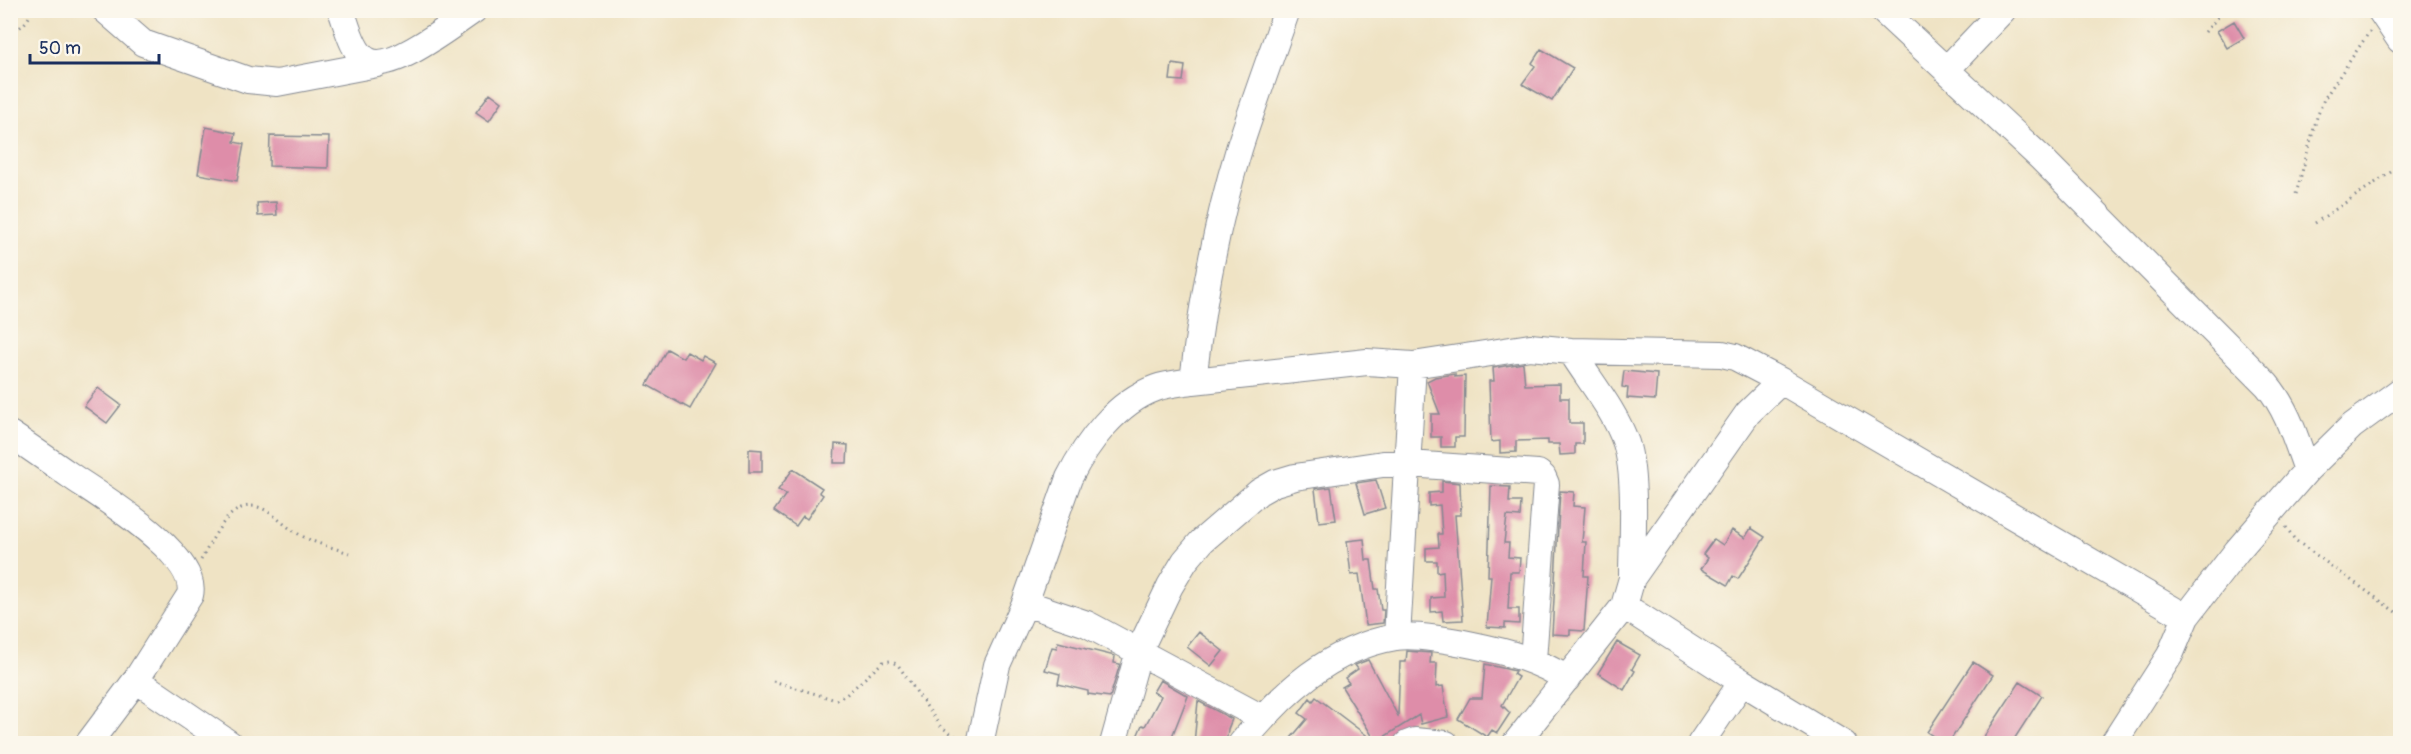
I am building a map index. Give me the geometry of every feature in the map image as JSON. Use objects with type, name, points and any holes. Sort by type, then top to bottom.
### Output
[{"type":"street","points":[[105,10],[143,43],[248,80],[277,83],[392,60],[474,10]]},
{"type":"street","points":[[341,10],[355,45],[365,59],[377,64]]},
{"type":"street","points":[[1193,381],[1201,314],[1220,223],[1239,149],[1287,10]]},
{"type":"street","points":[[1882,10],[2042,159],[2267,385],[2282,405],[2307,470]]},
{"type":"street","points":[[1947,69],[2003,10]]},
{"type":"street","points":[[2381,12],[2400,40]]},
{"type":"street","points":[[980,744],[997,665],[1025,603],[1069,478],[1088,446],[1116,413],[1135,398],[1158,387],[1193,381],[1367,362],[1413,365],[1522,348],[1545,347],[1571,351],[1722,354],[1735,357],[1781,381],[2186,617]]},
{"type":"street","points":[[1515,744],[1624,606],[1632,578],[1631,465],[1625,442],[1615,421],[1571,351]]},
{"type":"street","points":[[1397,637],[1413,365]]},
{"type":"street","points":[[1632,578],[1749,412],[1781,381]]},
{"type":"street","points":[[2113,744],[2160,672],[2180,634],[2186,617],[2279,502],[2307,470],[2352,426],[2400,391]]},
{"type":"street","points":[[10,434],[136,520],[169,549],[190,579],[190,595],[136,680],[88,744]]},
{"type":"street","points":[[1113,744],[1139,651],[1170,586],[1185,561],[1209,535],[1259,492],[1275,483],[1295,477],[1383,464],[1538,473],[1546,484],[1533,660]]},
{"type":"street","points":[[1025,603],[1087,624],[1262,718]]},
{"type":"street","points":[[1624,606],[1844,744]]},
{"type":"street","points":[[1241,744],[1262,718],[1324,663],[1347,651],[1397,637],[1468,644],[1533,660],[1567,679]]},
{"type":"street","points":[[136,680],[230,744]]},
{"type":"street","points":[[1700,744],[1742,682]]},
{"type":"street","points":[[1407,744],[1415,741],[1446,744]]},
{"type":"path","points":[[10,34],[23,25],[31,14],[31,10]]},
{"type":"path","points":[[2205,32],[2224,10]]},
{"type":"path","points":[[2296,194],[2324,99],[2381,12]]},
{"type":"path","points":[[2315,223],[2400,166]]},
{"type":"path","points":[[2279,502],[2286,527],[2295,540],[2360,584],[2400,615]]},
{"type":"path","points":[[190,579],[224,520],[249,506],[266,511],[302,536],[349,553]]},
{"type":"path","points":[[773,681],[836,700],[846,695],[883,662],[890,661],[898,665],[940,726],[949,734],[969,744]]},
{"type":"building","points":[[2234,21],[2244,38],[2227,48],[2217,31]]},
{"type":"building","points":[[1541,49],[1573,68],[1552,101],[1522,84],[1535,66],[1532,63]]},
{"type":"building","points":[[1172,64],[1185,66],[1183,81],[1170,80]]},
{"type":"building","points":[[490,93],[502,102],[489,121],[476,112]]},
{"type":"building","points":[[206,127],[236,133],[234,142],[244,144],[237,181],[198,174]]},
{"type":"building","points":[[270,136],[329,137],[328,168],[269,166]]},
{"type":"building","points":[[276,202],[277,215],[258,216],[257,203]]},
{"type":"building","points":[[667,349],[683,358],[687,352],[701,360],[703,356],[716,363],[690,409],[647,385]]},
{"type":"building","points":[[1523,363],[1525,385],[1560,384],[1560,398],[1569,398],[1569,423],[1583,423],[1583,444],[1575,444],[1575,454],[1560,455],[1559,444],[1548,444],[1548,440],[1516,441],[1516,452],[1500,453],[1500,441],[1491,442],[1489,381],[1494,381],[1493,368]]},
{"type":"building","points":[[1624,371],[1657,374],[1655,400],[1627,398],[1628,388],[1622,387]]},
{"type":"building","points":[[1455,374],[1455,377],[1465,376],[1464,437],[1455,437],[1455,447],[1441,447],[1441,437],[1431,437],[1431,414],[1440,414],[1427,381],[1435,377]]},
{"type":"building","points":[[98,388],[121,405],[107,423],[84,406]]},
{"type":"building","points":[[835,444],[848,445],[847,463],[834,463]]},
{"type":"building","points":[[749,449],[762,450],[762,472],[749,472]]},
{"type":"building","points":[[793,469],[822,488],[819,492],[823,495],[807,519],[803,516],[796,526],[774,511],[786,494],[778,490]]},
{"type":"building","points":[[1376,480],[1385,508],[1365,514],[1356,483]]},
{"type":"building","points":[[1442,481],[1460,483],[1461,515],[1455,515],[1463,620],[1443,621],[1442,611],[1431,612],[1431,598],[1444,597],[1443,571],[1437,572],[1437,561],[1426,561],[1426,548],[1439,547],[1438,534],[1442,534],[1440,505],[1429,506],[1429,493],[1442,492]]},
{"type":"building","points":[[1491,486],[1510,487],[1509,502],[1521,502],[1520,517],[1507,516],[1504,543],[1509,543],[1508,557],[1520,558],[1519,572],[1510,572],[1508,609],[1519,609],[1519,624],[1505,623],[1505,628],[1487,627],[1491,576],[1488,576]]},
{"type":"building","points":[[1331,487],[1336,520],[1319,522],[1315,489]]},
{"type":"building","points":[[1560,491],[1574,492],[1573,506],[1585,507],[1582,542],[1586,542],[1584,576],[1588,576],[1584,631],[1570,630],[1570,635],[1552,634]]},
{"type":"building","points":[[1751,528],[1765,537],[1738,579],[1733,576],[1728,585],[1701,569],[1708,558],[1703,554],[1714,539],[1723,545],[1732,530],[1745,538]]},
{"type":"building","points":[[1364,539],[1366,560],[1371,560],[1375,589],[1378,589],[1381,610],[1384,610],[1383,623],[1366,625],[1359,574],[1351,575],[1347,541]]},
{"type":"building","points":[[1199,632],[1223,651],[1211,666],[1187,647]]},
{"type":"building","points":[[1058,642],[1115,656],[1114,663],[1120,664],[1110,697],[1088,694],[1088,691],[1058,684],[1060,674],[1045,670],[1052,647],[1057,648]]},
{"type":"building","points":[[1617,642],[1640,655],[1632,669],[1635,671],[1624,690],[1598,673]]},
{"type":"building","points":[[1407,651],[1431,653],[1430,663],[1437,663],[1436,687],[1443,686],[1448,717],[1421,724],[1419,715],[1376,742],[1342,687],[1349,683],[1345,678],[1358,669],[1355,665],[1368,660],[1398,716],[1400,662],[1406,662]]},
{"type":"building","points":[[1973,662],[1993,675],[1948,744],[1945,744],[1927,732]]},
{"type":"building","points":[[1485,664],[1515,671],[1513,674],[1518,677],[1502,705],[1510,713],[1497,733],[1492,730],[1487,737],[1458,719],[1470,698],[1482,698]]},
{"type":"building","points":[[1160,680],[1188,696],[1169,744],[1148,744],[1136,739],[1142,725],[1145,726],[1161,696],[1153,692]]},
{"type":"building","points":[[2020,682],[2042,696],[2011,744],[1979,744]]},
{"type":"building","points":[[1316,697],[1378,744],[1286,744],[1307,719],[1299,713],[1310,698],[1313,701]]},
{"type":"building","points":[[1198,701],[1232,719],[1226,744],[1194,744]]}]
